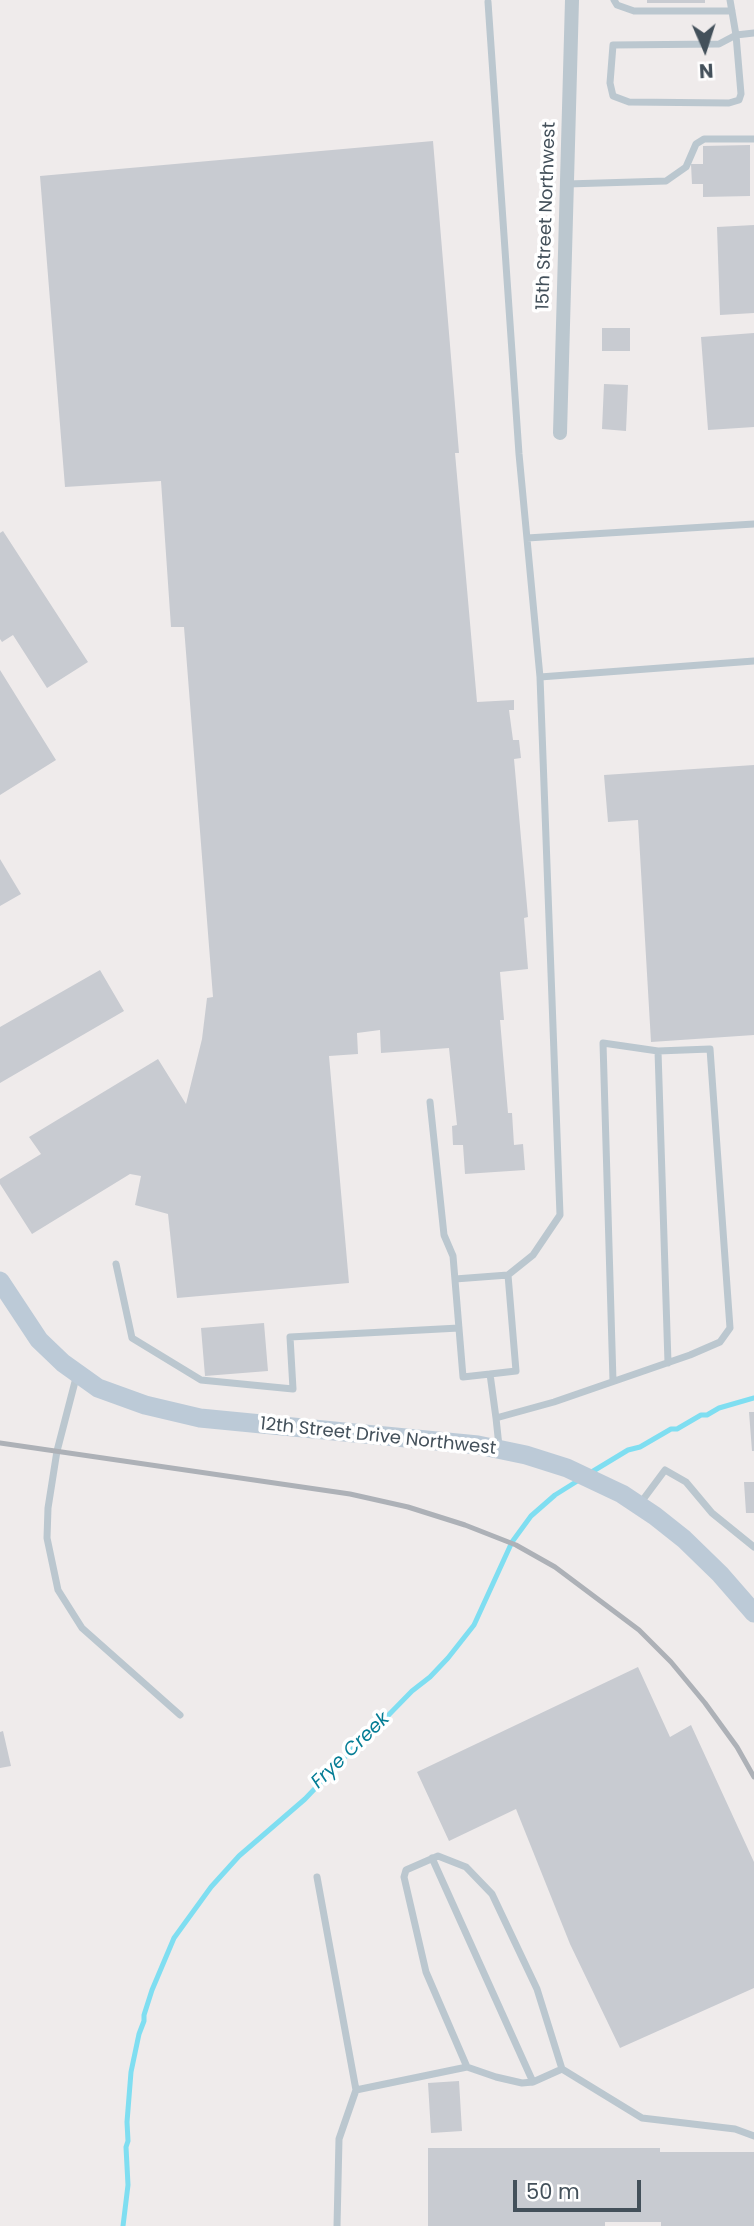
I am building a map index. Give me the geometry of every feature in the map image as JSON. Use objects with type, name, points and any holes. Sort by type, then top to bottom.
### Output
[{"type":"street","name":"15th Street Northwest","points":[[560,433],[572,0]]},
{"type":"street","name":"12th Street Drive Northwest","points":[[0,1281],[39,1340],[98,1388],[133,1401],[200,1418],[421,1438],[499,1450],[567,1468],[638,1505],[684,1539],[720,1574],[754,1613]]},
{"type":"lane","points":[[614,0],[617,5],[634,11],[732,11]]},
{"type":"lane","points":[[730,0],[736,35],[741,94],[739,100],[729,103],[629,102],[613,96],[610,83],[612,45],[719,44],[736,35],[754,33]]},
{"type":"lane","points":[[455,1279],[508,1275],[533,1255],[560,1215],[540,677],[518,440],[488,2]]},
{"type":"lane","points":[[568,184],[666,181],[686,166],[696,144],[704,139],[754,139]]},
{"type":"lane","points":[[527,538],[754,524]]},
{"type":"lane","points":[[540,677],[754,662]]},
{"type":"lane","points":[[496,1418],[613,1381],[668,1363],[720,1342],[730,1328],[710,1049],[658,1051],[603,1043],[613,1381]]},
{"type":"lane","points":[[658,1051],[668,1363]]},
{"type":"lane","points":[[430,1102],[444,1235],[453,1256],[463,1377],[516,1371],[508,1275]]},
{"type":"lane","points":[[116,1264],[132,1338],[201,1380],[293,1389],[290,1337],[458,1328]]},
{"type":"lane","points":[[77,1373],[57,1451],[48,1508],[47,1538],[58,1590],[82,1628],[180,1715]]},
{"type":"lane","points":[[490,1374],[499,1450]]},
{"type":"lane","points":[[638,1505],[665,1470],[686,1482],[712,1513],[754,1547]]},
{"type":"lane","points":[[467,2067],[426,1972],[404,1877],[406,1870],[438,1856],[466,1867],[492,1894],[537,1989],[562,2069],[642,2118],[735,2129],[754,2136]]},
{"type":"lane","points":[[432,1857],[533,2082]]},
{"type":"lane","points":[[317,1877],[356,2090],[340,2138],[337,2226]]},
{"type":"lane","points":[[356,2090],[467,2067],[495,2077],[523,2082],[533,2082],[562,2069]]},
{"type":"building","points":[[647,0],[705,0],[705,3],[647,3]]},
{"type":"building","points":[[433,141],[459,453],[455,453],[477,702],[514,700],[514,710],[509,710],[513,740],[519,740],[521,758],[514,759],[528,917],[524,918],[528,969],[500,972],[504,1020],[500,1020],[508,1113],[512,1113],[514,1145],[523,1144],[525,1170],[465,1174],[463,1145],[453,1145],[452,1126],[457,1125],[449,1048],[381,1053],[380,1030],[357,1033],[358,1054],[329,1056],[349,1283],[177,1298],[168,1214],[135,1205],[141,1176],[130,1174],[32,1234],[0,1184],[0,1179],[41,1154],[29,1137],[158,1059],[186,1104],[202,1039],[207,998],[213,997],[184,627],[171,627],[161,481],[65,487],[40,176]]},
{"type":"building","points":[[750,145],[750,196],[703,197],[703,184],[692,184],[691,164],[703,164],[703,146]]},
{"type":"building","points":[[754,225],[754,313],[720,315],[717,227]]},
{"type":"building","points":[[602,328],[630,328],[630,351],[602,351]]},
{"type":"building","points":[[754,333],[754,427],[708,430],[701,337]]},
{"type":"building","points":[[604,384],[628,385],[626,431],[602,429]]},
{"type":"building","points":[[3,531],[88,662],[47,688],[13,635],[2,642],[0,639],[0,533]]},
{"type":"building","points":[[0,670],[56,760],[0,795]]},
{"type":"building","points":[[754,765],[754,1035],[651,1042],[638,820],[608,822],[604,775]]},
{"type":"building","points":[[0,859],[21,894],[0,906]]},
{"type":"building","points":[[100,970],[124,1011],[0,1083],[0,1027]]},
{"type":"building","points":[[264,1323],[268,1371],[205,1376],[201,1328]]},
{"type":"building","points":[[749,1412],[754,1412],[754,1451],[752,1451]]},
{"type":"building","points":[[744,1482],[754,1482],[754,1513],[746,1513]]},
{"type":"building","points":[[638,1667],[670,1737],[691,1725],[754,1862],[754,1988],[620,2048],[570,1944],[516,1809],[449,1841],[417,1772]]},
{"type":"building","points":[[3,1731],[11,1766],[0,1768],[0,1732]]},
{"type":"building","points":[[459,2081],[462,2131],[431,2133],[428,2083]]},
{"type":"building","points":[[428,2148],[660,2148],[660,2152],[754,2152],[754,2226],[661,2226],[661,2222],[605,2222],[605,2226],[428,2226]]},
{"type":"waterway","name":"Frye Creek","points":[[590,1473],[628,1450],[640,1447],[701,1415],[754,1398]]},
{"type":"waterway","name":"Frye Creek","points":[[123,2226],[128,2185],[126,2147],[131,2072],[152,1990],[174,1938],[211,1887],[239,1856],[305,1799],[364,1737],[448,1658],[474,1625],[512,1542],[531,1516],[555,1495],[579,1480]]},
{"type":"railway","points":[[0,1443],[350,1494],[408,1507],[516,1545],[555,1567],[639,1630],[671,1662],[705,1703],[737,1747],[754,1777]]}]
